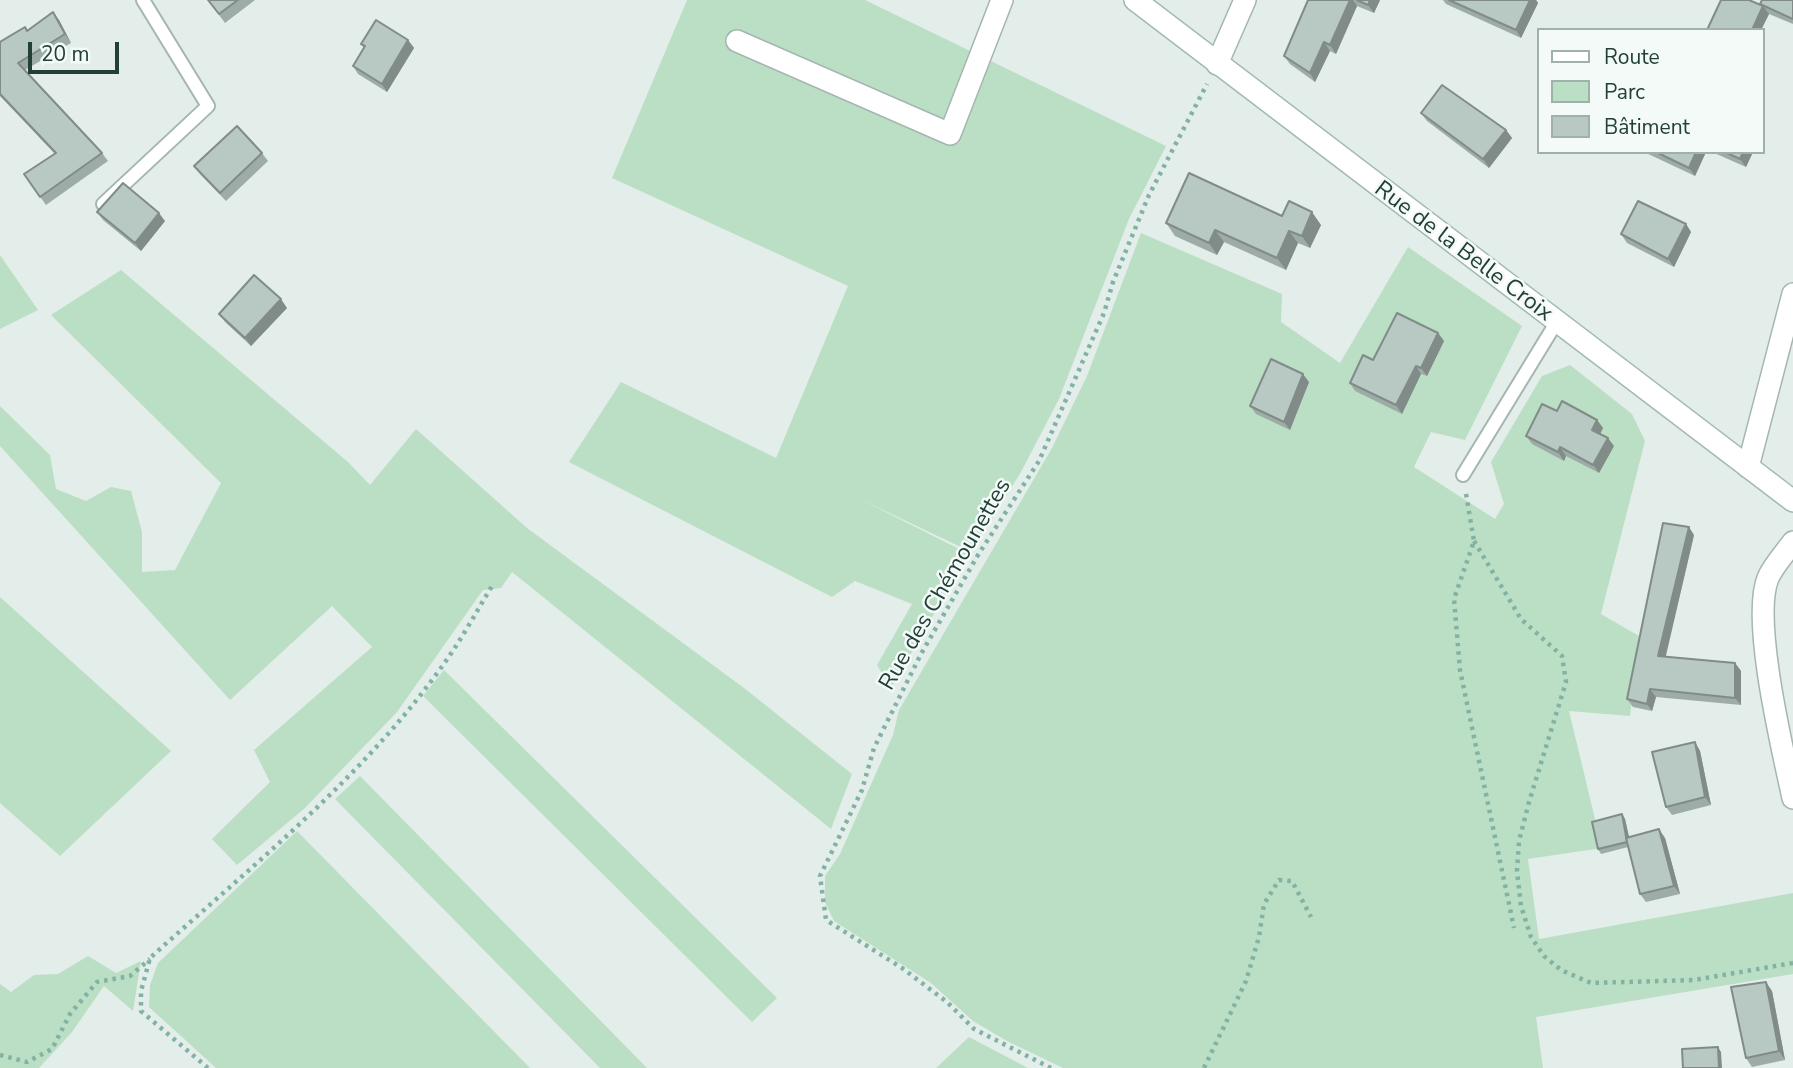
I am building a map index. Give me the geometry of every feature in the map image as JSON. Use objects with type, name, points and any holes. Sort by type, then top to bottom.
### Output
[{"type":"street","points":[[737,41],[950,134],[1002,0]]},
{"type":"street","name":"Rue de la Belle Croix","points":[[1135,0],[1793,501]]},
{"type":"street","points":[[1217,64],[1245,0]]},
{"type":"street","points":[[1748,467],[1793,295]]},
{"type":"street","points":[[1793,542],[1768,577],[1763,625],[1777,719],[1793,798]]},
{"type":"lane","points":[[103,204],[208,106],[144,0]]},
{"type":"lane","points":[[1463,475],[1556,323]]},
{"type":"path","name":"Rue des Chémounettes","points":[[1051,1068],[974,1029],[947,1002],[902,968],[826,919],[820,876],[862,790],[874,748],[920,654],[978,555],[1040,461],[1104,313],[1113,282],[1149,195],[1217,64]]},
{"type":"path","points":[[1463,475],[1474,541],[1521,620],[1562,656],[1566,682],[1529,802],[1518,861],[1521,906],[1531,937],[1544,956],[1561,970],[1591,983],[1694,980],[1793,963]]},
{"type":"path","points":[[1474,541],[1454,599],[1460,670],[1514,928]]},
{"type":"path","points":[[0,1055],[27,1062],[52,1049],[70,1014],[97,982],[115,976],[130,976],[327,797],[389,731],[449,656],[492,586]]},
{"type":"path","points":[[1204,1068],[1246,981],[1259,937],[1264,904],[1279,880],[1292,881],[1311,917]]},
{"type":"path","points":[[150,958],[141,991],[141,1011],[208,1068]]},
{"type":"green space","points":[[687,0],[865,0],[1166,146],[1129,219],[1059,399],[1021,472],[971,552],[858,498],[969,554],[891,688],[877,665],[912,604],[855,581],[832,597],[569,462],[621,382],[776,458],[848,286],[612,178]]},
{"type":"green space","points":[[1141,233],[1282,294],[1281,322],[1340,363],[1408,247],[1522,326],[1465,440],[1431,432],[1414,467],[1495,519],[1504,504],[1491,462],[1542,376],[1570,365],[1632,414],[1645,441],[1601,614],[1639,636],[1630,716],[1569,711],[1602,848],[1528,859],[1539,939],[1793,893],[1793,974],[1536,1017],[1543,1068],[1063,1068],[973,1021],[931,983],[834,921],[825,902],[825,876],[840,854],[893,735],[899,710],[1052,448],[1087,376]]},
{"type":"green space","points":[[0,255],[38,310],[0,329]]},
{"type":"green space","points":[[121,270],[348,462],[370,485],[416,429],[527,528],[744,688],[852,774],[831,829],[512,572],[501,588],[483,590],[397,712],[305,808],[237,865],[212,839],[270,782],[254,750],[372,647],[332,606],[230,700],[0,446],[0,406],[50,455],[56,489],[86,501],[111,487],[131,491],[142,532],[142,572],[175,570],[221,483],[51,315]]},
{"type":"green space","points":[[0,597],[171,751],[60,856],[0,803]]},
{"type":"green space","points":[[444,670],[777,998],[752,1022],[423,696]]},
{"type":"green space","points":[[360,776],[647,1068],[600,1068],[335,799]]},
{"type":"green space","points":[[297,831],[530,1068],[216,1068],[149,1007],[150,985],[158,963]]},
{"type":"green space","points":[[88,956],[116,973],[141,961],[133,1011],[104,986],[72,1032],[39,1068],[0,1068],[0,984],[11,992],[34,975],[58,974]]},
{"type":"green space","points":[[969,1037],[1028,1068],[936,1068]]},
{"type":"building","points":[[208,0],[238,0],[219,14]]},
{"type":"building","points":[[1308,0],[1350,0],[1330,45],[1324,42],[1310,73],[1284,56]]},
{"type":"building","points":[[1357,0],[1370,0],[1368,5]]},
{"type":"building","points":[[1449,0],[1530,0],[1516,30]]},
{"type":"building","points":[[1721,0],[1749,0],[1763,6],[1753,28],[1708,28]]},
{"type":"building","points":[[1762,0],[1793,0],[1793,19],[1760,4]]},
{"type":"building","points":[[53,12],[65,34],[18,63],[102,153],[40,197],[24,174],[56,153],[0,94],[0,42],[25,27],[27,31]]},
{"type":"building","points":[[376,20],[408,40],[382,84],[353,66],[365,46],[361,44]]},
{"type":"building","points":[[1442,85],[1506,130],[1483,159],[1421,113]]},
{"type":"building","points":[[237,126],[262,153],[220,193],[194,166]]},
{"type":"building","points":[[1660,154],[1695,154],[1689,168]]},
{"type":"building","points":[[1729,154],[1742,154],[1740,159]]},
{"type":"building","points":[[1189,173],[1282,216],[1289,201],[1312,212],[1302,236],[1289,231],[1277,258],[1215,230],[1209,243],[1166,223]]},
{"type":"building","points":[[123,183],[159,213],[135,243],[97,212]]},
{"type":"building","points":[[1638,201],[1686,224],[1668,259],[1621,234]]},
{"type":"building","points":[[254,275],[281,299],[245,338],[219,314]]},
{"type":"building","points":[[1397,313],[1438,333],[1421,368],[1416,366],[1396,405],[1350,383],[1363,355],[1373,360]]},
{"type":"building","points":[[1271,359],[1303,374],[1284,422],[1250,406]]},
{"type":"building","points":[[1562,401],[1597,420],[1592,430],[1608,438],[1593,465],[1560,447],[1558,452],[1526,436],[1542,404],[1557,411]]},
{"type":"building","points":[[1663,523],[1689,527],[1658,656],[1735,663],[1735,698],[1650,689],[1647,704],[1627,699]]},
{"type":"building","points":[[1695,742],[1705,797],[1666,807],[1652,752]]},
{"type":"building","points":[[1622,814],[1627,842],[1598,849],[1592,822]]},
{"type":"building","points":[[1659,829],[1674,886],[1640,894],[1626,838]]},
{"type":"building","points":[[1766,982],[1779,1051],[1746,1058],[1731,987]]},
{"type":"building","points":[[1718,1047],[1719,1068],[1683,1068],[1682,1049]]}]
